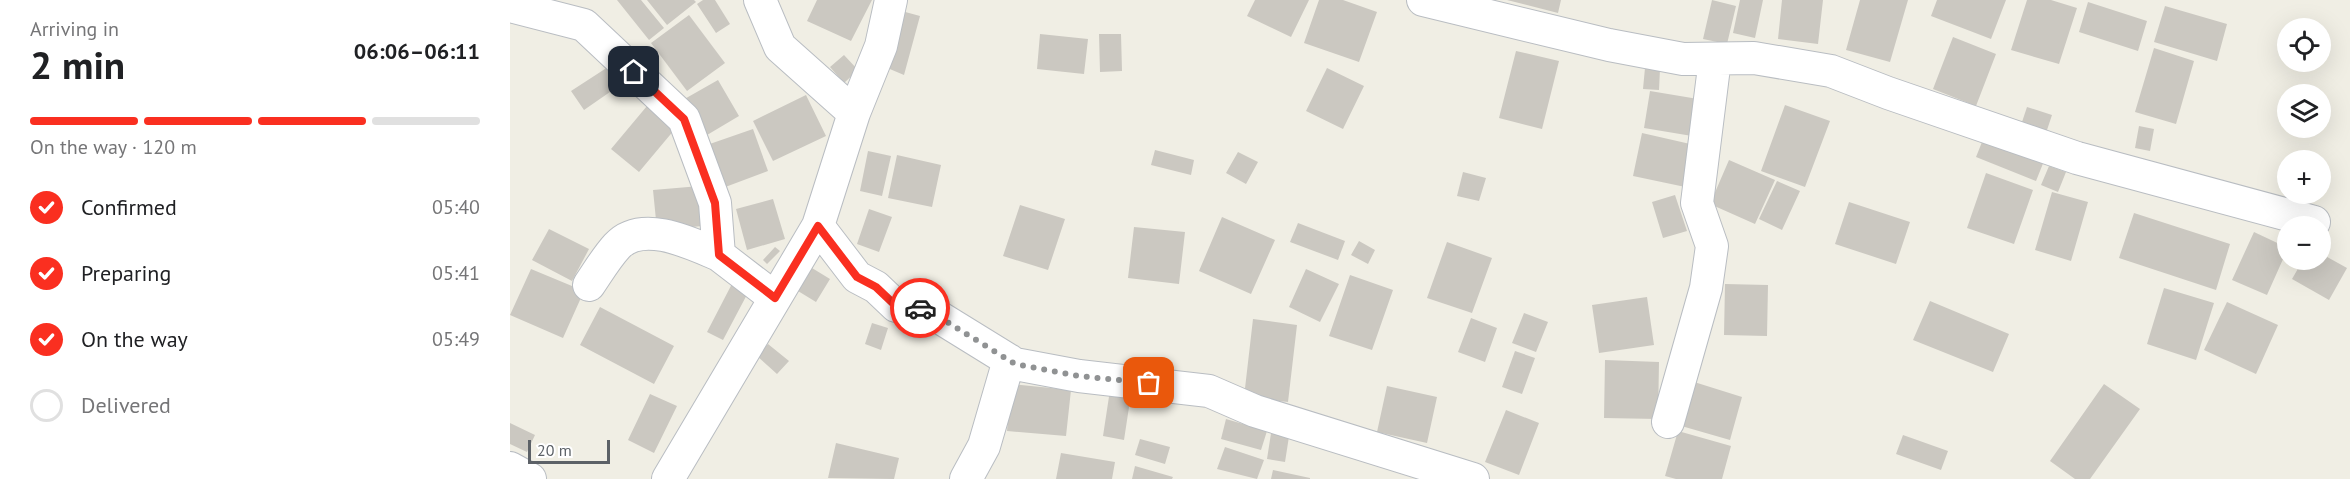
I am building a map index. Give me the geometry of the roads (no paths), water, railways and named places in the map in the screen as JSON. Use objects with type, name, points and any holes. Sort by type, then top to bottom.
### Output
[{"type":"street","points":[[760,0],[780,47],[854,113]]},
{"type":"street","points":[[668,479],[818,226],[854,113],[881,46],[891,0]]},
{"type":"street","points":[[1423,0],[1609,45],[1683,59],[1754,58],[1831,70],[1888,93],[2077,158],[2292,216]]},
{"type":"street","points":[[510,6],[584,25],[684,119],[715,203],[719,255]]},
{"type":"street","points":[[1668,422],[1706,288],[1712,246],[1696,203],[1715,59]]},
{"type":"street","points":[[818,226],[857,277],[876,287],[896,306],[926,309],[1015,364],[1078,376],[1209,391],[1255,411],[1473,479]]},
{"type":"street","points":[[589,285],[618,244],[642,233],[682,240],[719,255],[775,298]]},
{"type":"street","points":[[966,479],[984,446],[1009,360]]},
{"type":"street","points":[[510,468],[530,479]]}]
